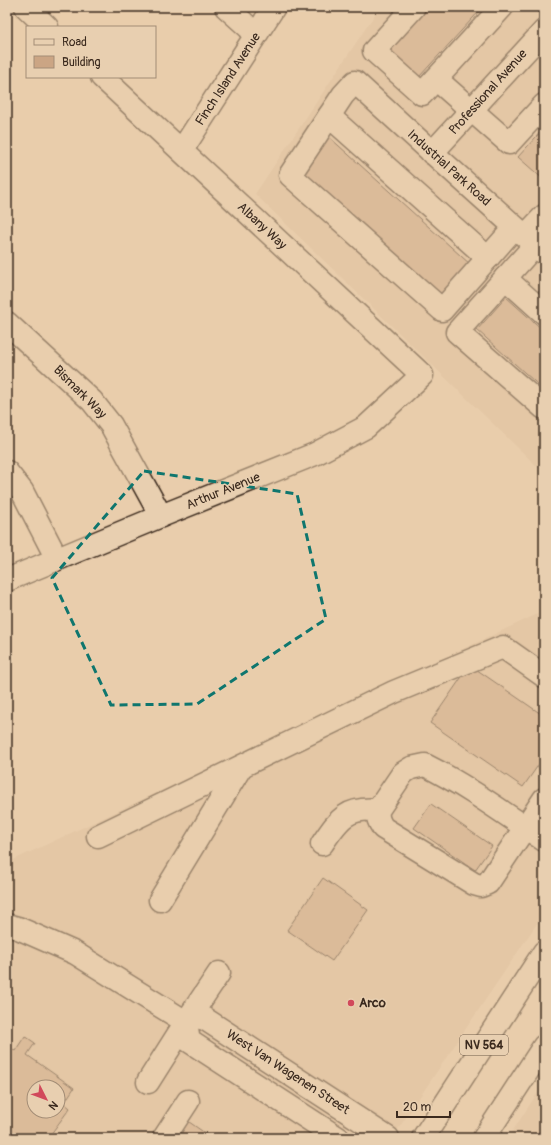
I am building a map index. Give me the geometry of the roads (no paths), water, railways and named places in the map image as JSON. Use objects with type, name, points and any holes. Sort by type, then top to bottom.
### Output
[{"type":"street","points":[[26,7],[47,26]]},
{"type":"street","points":[[226,7],[256,34]]},
{"type":"street","name":"Finch Island Avenue","points":[[182,150],[274,7]]},
{"type":"street","points":[[414,7],[374,51],[422,94],[502,7]]},
{"type":"street","name":"Professional Avenue","points":[[432,153],[544,31]]},
{"type":"street","name":"Albany Way","points":[[103,78],[422,375]]},
{"type":"street","points":[[436,79],[509,143],[544,105]]},
{"type":"street","name":"Industrial Park Road","points":[[329,116],[343,95],[355,82],[530,241]]},
{"type":"street","points":[[488,258],[329,116],[290,175],[442,310],[488,258],[530,241]]},
{"type":"street","points":[[544,216],[530,241],[505,278],[457,332],[544,408]]},
{"type":"street","points":[[505,278],[544,313]]},
{"type":"street","name":"Bismark Way","points":[[7,323],[92,401],[111,425],[161,516]]},
{"type":"street","name":"Arthur Avenue","points":[[7,580],[315,454],[366,427],[422,375]]},
{"type":"street","points":[[7,472],[22,492],[57,559]]},
{"type":"street","points":[[98,836],[394,692],[502,647],[544,676]]},
{"type":"street","points":[[544,799],[525,828],[488,883],[481,886],[474,884],[383,828],[379,822],[378,816],[378,810],[403,773],[411,768],[425,765],[438,771],[475,794],[525,828],[544,840]]},
{"type":"street","points":[[160,900],[241,767]]},
{"type":"street","points":[[322,844],[333,827],[350,812],[366,809],[378,810]]},
{"type":"street","points":[[7,925],[24,930],[75,953],[186,1022],[189,1041],[329,1136]]},
{"type":"street","name":"NV 564","points":[[423,1138],[544,952]]},
{"type":"street","points":[[148,1082],[219,973]]},
{"type":"street","name":"West Van Wagenen Street","points":[[186,1022],[197,1017],[205,1018],[388,1138]]},
{"type":"street","points":[[484,1138],[544,1046]]},
{"type":"street","points":[[164,1138],[188,1102]]},
{"type":"place","name":"Arco","points":[[351,1003]]}]
